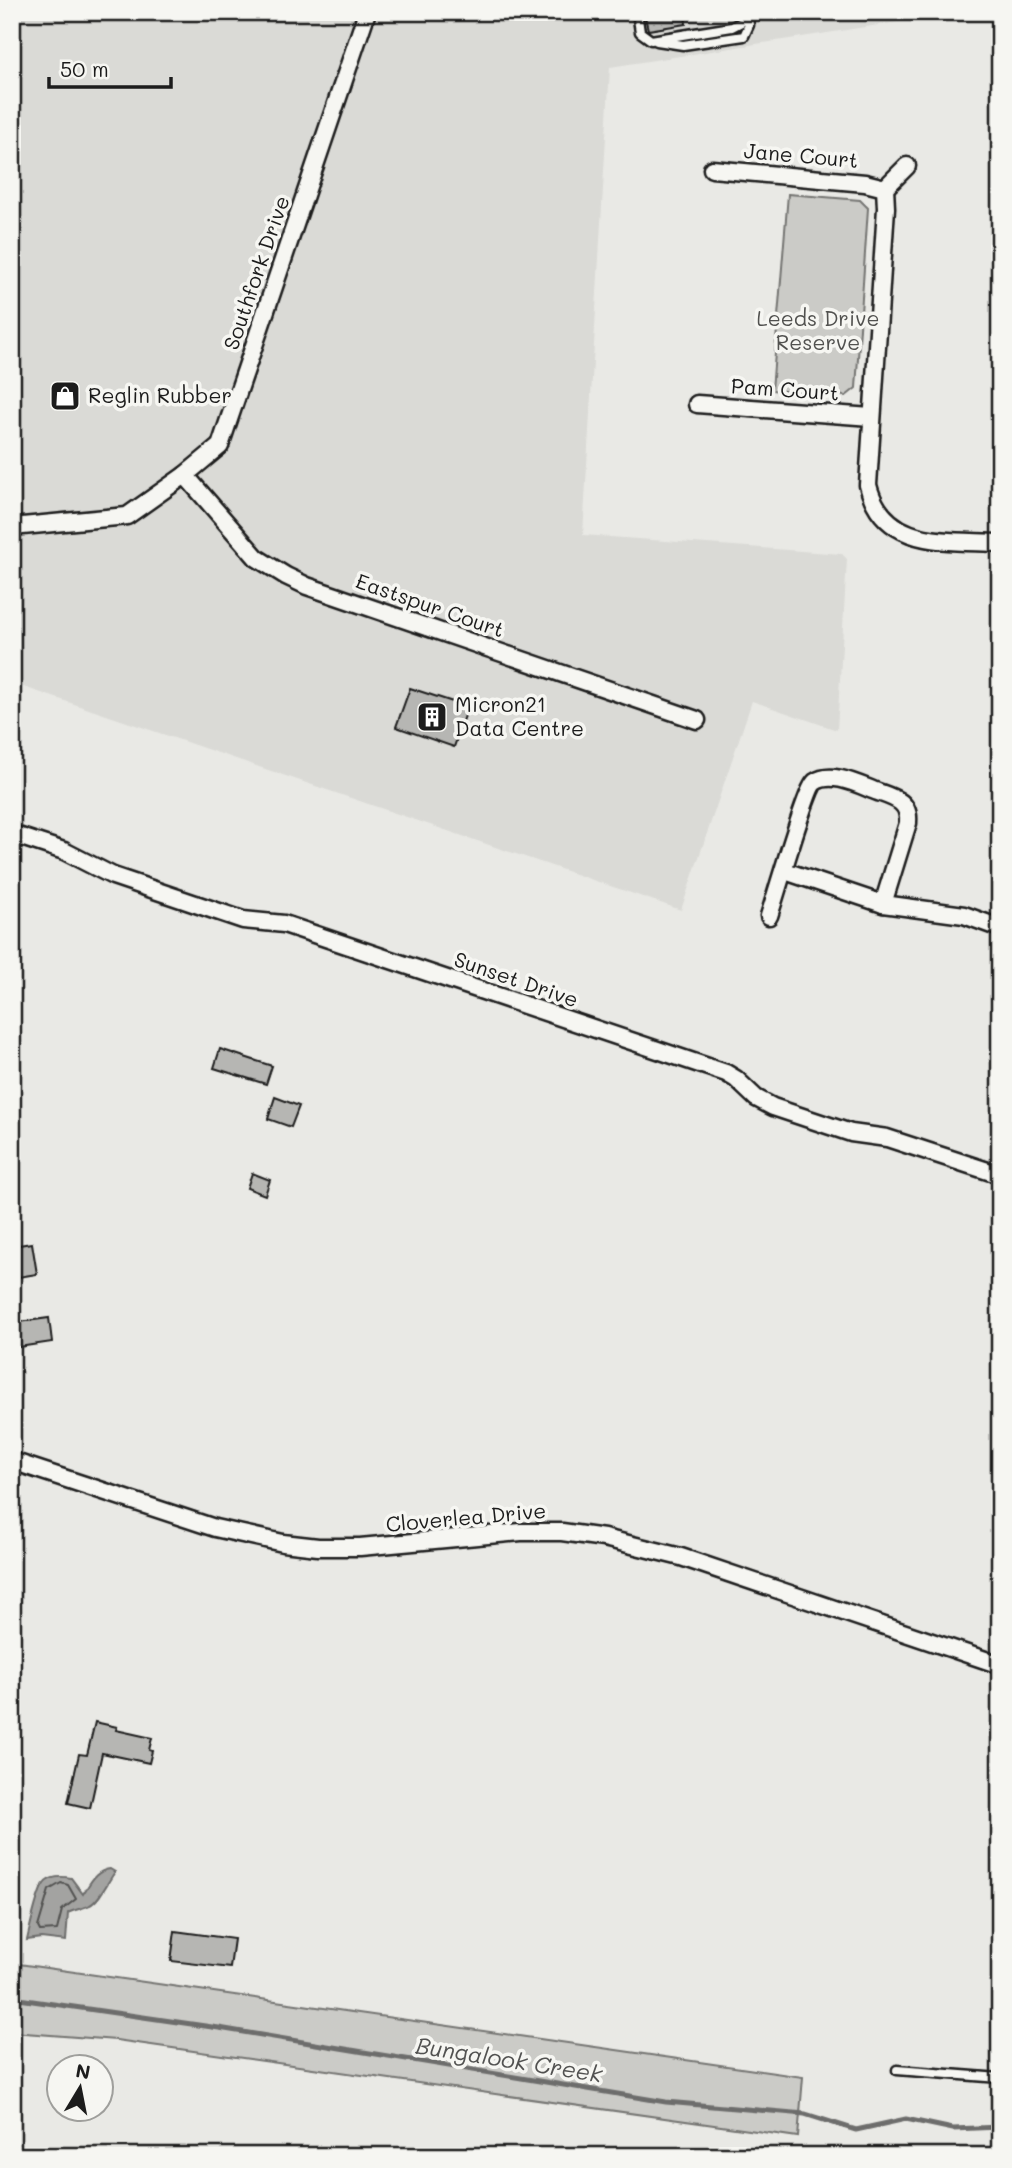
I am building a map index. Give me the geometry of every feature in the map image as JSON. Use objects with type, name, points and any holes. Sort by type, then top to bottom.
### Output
[{"type":"street","name":"Southfork Drive","points":[[12,527],[127,516],[185,475],[220,446],[367,12]]},
{"type":"street","points":[[907,166],[885,188],[886,208],[868,485],[872,500],[881,516],[908,535],[936,540],[1000,543]]},
{"type":"street","name":"Jane Court","points":[[712,169],[866,183],[885,188]]},
{"type":"street","name":"Pam Court","points":[[697,404],[872,416]]},
{"type":"street","name":"Eastspur Court","points":[[185,475],[257,558],[286,576],[307,586],[697,720]]},
{"type":"street","points":[[769,916],[810,787],[815,782],[837,778],[897,799],[905,804],[909,813],[883,904]]},
{"type":"street","name":"Sunset Drive","points":[[12,834],[64,851],[113,876],[243,920],[284,924],[726,1073],[756,1098],[773,1107],[850,1133],[887,1138],[1000,1175]]},
{"type":"street","points":[[785,871],[883,904],[964,915],[1000,928]]},
{"type":"street","name":"Cloverlea Drive","points":[[12,1461],[215,1528],[318,1547],[370,1547],[522,1532],[562,1532],[604,1538],[681,1557],[1000,1665]]},
{"type":"lane","points":[[637,12],[640,32],[651,40],[732,27],[749,17]]},
{"type":"lane","points":[[897,2070],[1000,2078]]},
{"type":"shaded area","points":[[12,12],[961,12],[610,67],[583,535],[842,554],[847,559],[837,730],[752,701],[681,910],[12,683]]},
{"type":"green space","name":"Leeds Drive Reserve","points":[[788,194],[860,200],[868,208],[856,388],[846,396],[772,390]]},
{"type":"green space","points":[[12,1963],[803,2077],[798,2137],[116,2040],[12,2032]]},
{"type":"water","points":[[110,1869],[115,1872],[94,1903],[68,1913],[66,1941],[41,1938],[27,1940],[41,1888],[49,1879],[71,1878],[83,1894],[97,1875]]},
{"type":"building","points":[[644,12],[685,12],[686,24],[648,30]]},
{"type":"building","name":"Micron21 Data Centre","points":[[410,688],[468,707],[454,747],[396,727]]},
{"type":"building","points":[[220,1049],[272,1066],[266,1084],[214,1068]]},
{"type":"building","points":[[275,1097],[299,1106],[291,1127],[268,1119]]},
{"type":"building","points":[[252,1173],[270,1180],[265,1195],[247,1188]]},
{"type":"building","points":[[32,1243],[37,1274],[12,1278],[12,1246]]},
{"type":"building","points":[[49,1318],[52,1342],[12,1348],[12,1323]]},
{"type":"building","points":[[95,1722],[152,1738],[149,1750],[152,1751],[149,1763],[102,1753],[90,1808],[68,1803],[79,1754],[87,1755]]},
{"type":"building","points":[[175,1931],[234,1939],[230,1968],[171,1961]]},
{"type":"waterway","name":"Bungalook Creek","points":[[12,1998],[219,2028],[666,2102],[805,2114],[856,2130],[906,2119],[953,2129],[1000,2127]]},
{"type":"place","name":"Reglin Rubber","points":[[65,396]]},
{"type":"place","name":"Micron21 Data Centre","points":[[432,717]]}]
